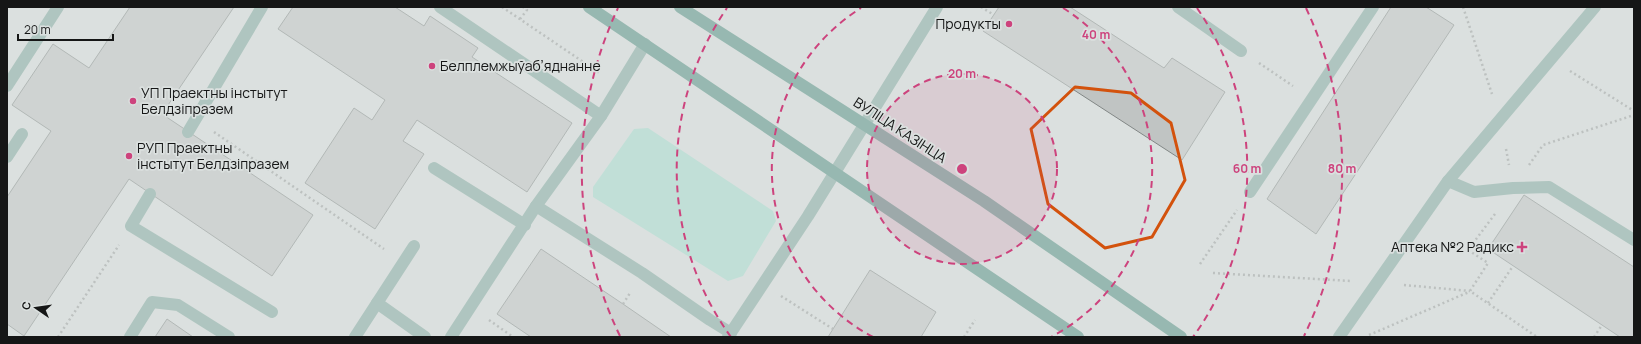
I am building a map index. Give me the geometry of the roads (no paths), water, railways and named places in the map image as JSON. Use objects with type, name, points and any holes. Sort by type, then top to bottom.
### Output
[{"type":"main road","points":[[589,7],[1078,337]]},
{"type":"main road","name":"ВУЛІЦА КАЗІНЦА","points":[[680,7],[984,201],[1180,337]]},
{"type":"lane","points":[[7,86],[58,7]]},
{"type":"lane","points":[[188,132],[262,7]]},
{"type":"lane","points":[[440,7],[601,116]]},
{"type":"lane","points":[[536,206],[642,273],[730,335],[835,172],[937,7]]},
{"type":"lane","points":[[1178,7],[1241,51]]},
{"type":"lane","points":[[1250,192],[1373,7]]},
{"type":"lane","points":[[1339,337],[1448,182],[1595,7]]},
{"type":"lane","points":[[451,337],[536,206],[601,116],[645,44]]},
{"type":"lane","points":[[7,157],[22,134]]},
{"type":"lane","points":[[434,168],[525,225]]},
{"type":"lane","points":[[1448,182],[1474,192],[1513,188],[1549,187],[1634,240]]},
{"type":"lane","points":[[150,194],[131,226],[272,312]]},
{"type":"lane","points":[[355,337],[414,246]]},
{"type":"lane","points":[[130,337],[152,302],[178,305],[229,337]]},
{"type":"lane","points":[[377,303],[425,337]]},
{"type":"place","name":"Продукты","points":[[1009,24]]},
{"type":"place","name":"Белплемжыўабʼяднанне","points":[[432,66]]},
{"type":"place","name":"УП Праектны інстытут Белдзіпразем","points":[[133,101]]},
{"type":"place","name":"РУП Праектны інстытут Белдзіпразем","points":[[129,156]]},
{"type":"place","name":"Аптека №2 Радикс","points":[[1522,247]]}]
